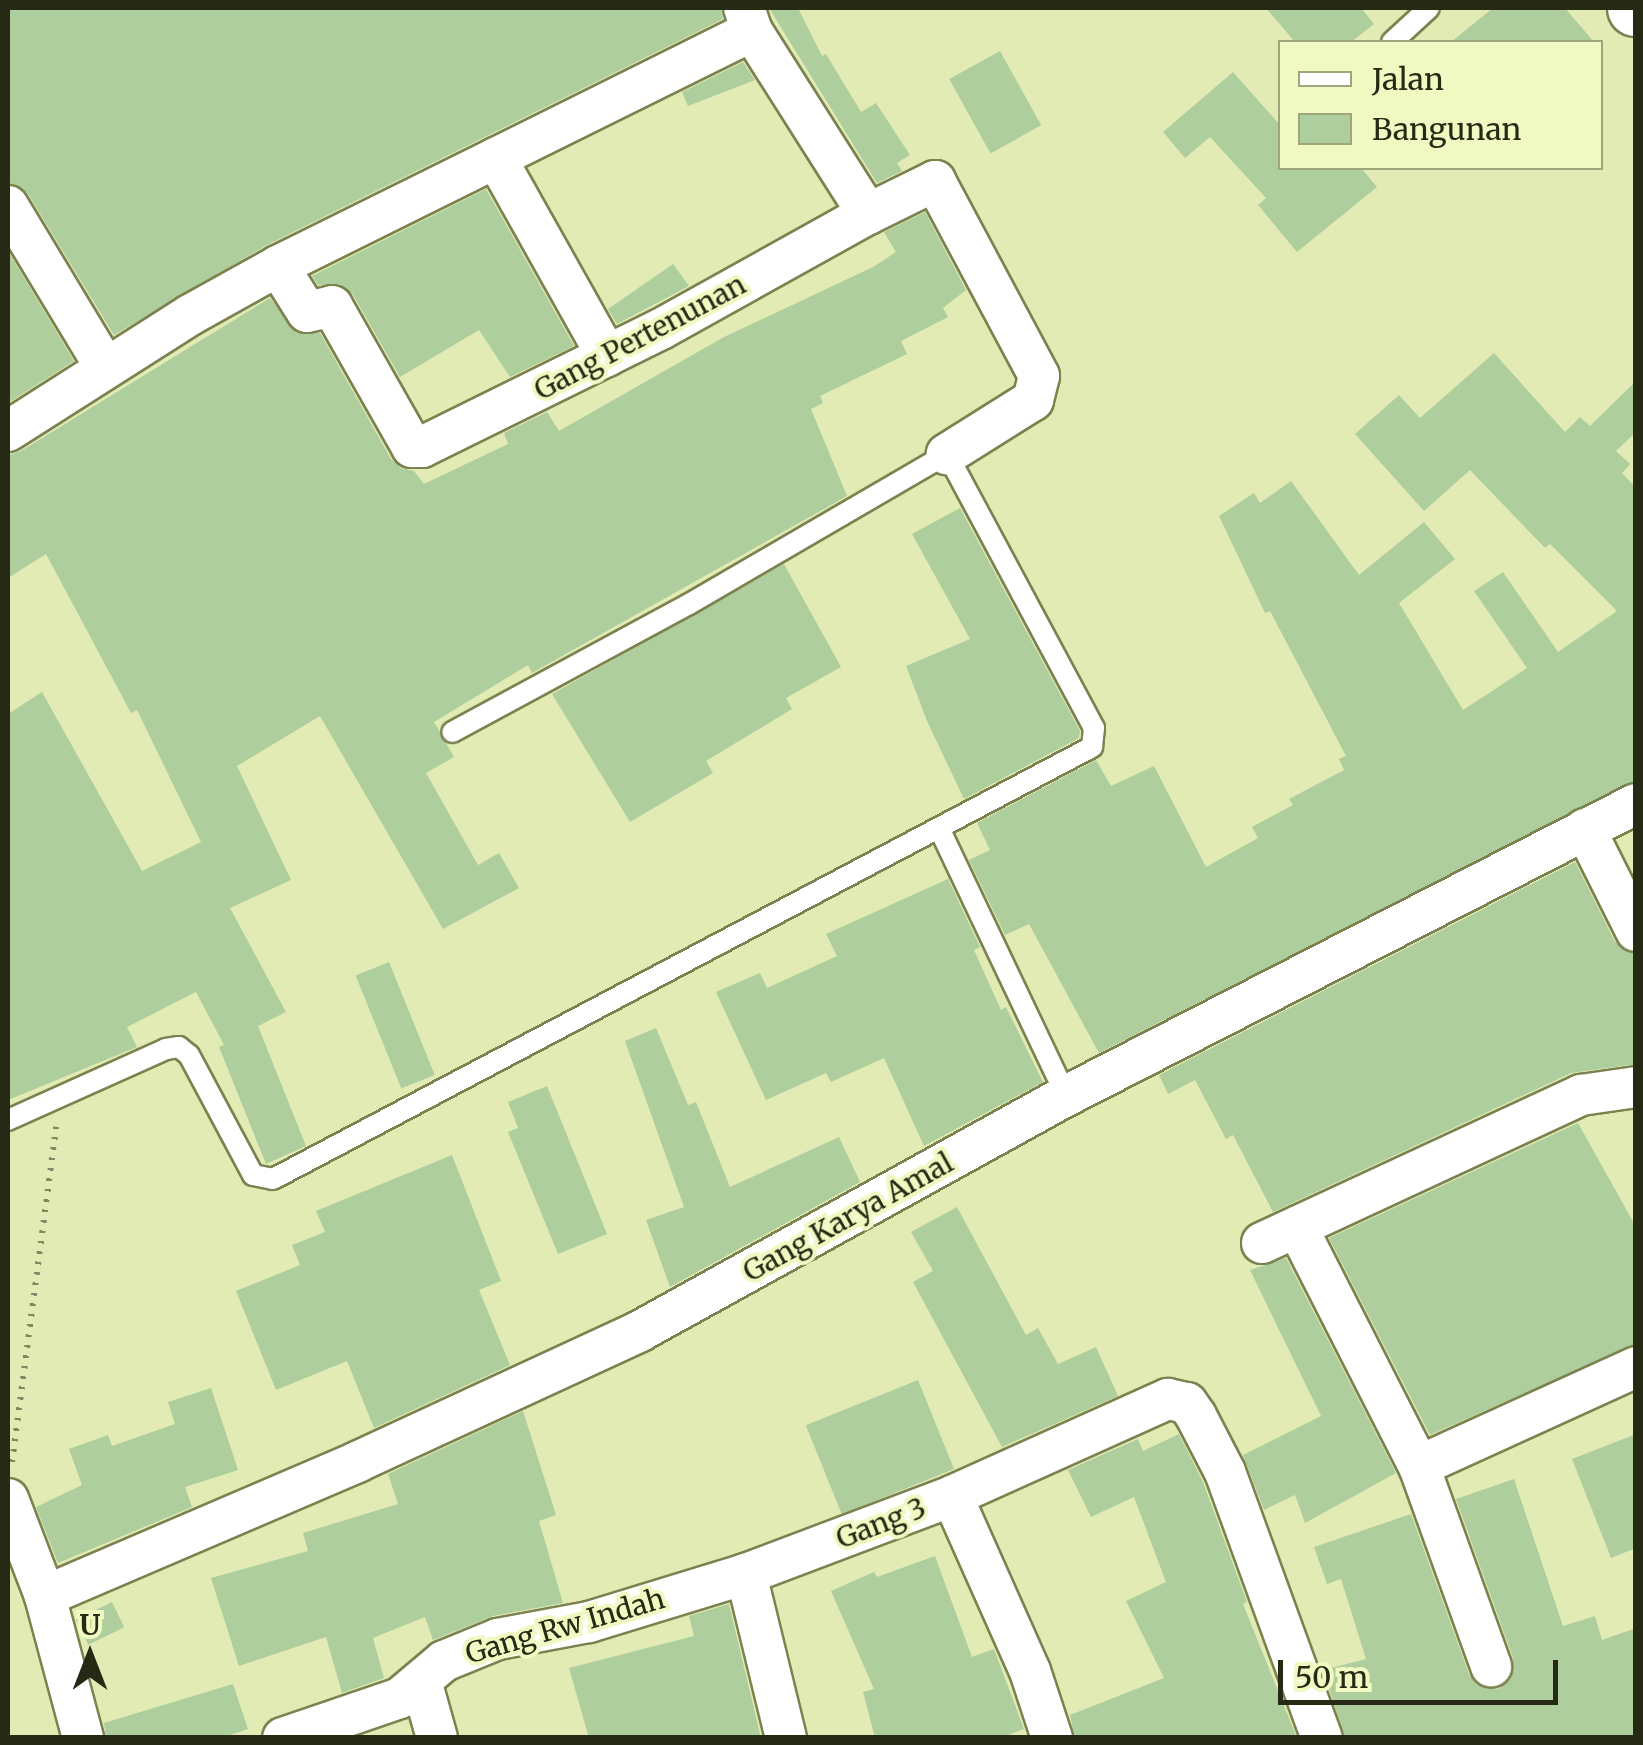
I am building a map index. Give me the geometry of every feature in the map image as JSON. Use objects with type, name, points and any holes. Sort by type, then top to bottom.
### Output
[{"type":"street","points":[[8,431],[105,367],[278,266],[496,158],[748,19],[868,214]]},
{"type":"street","points":[[496,158],[607,356]]},
{"type":"street","name":"Gang Pertenunan","points":[[278,266],[307,312],[332,306],[412,447],[422,446],[607,356],[935,181],[1039,376],[1033,400],[947,454]]},
{"type":"street","points":[[8,206],[105,367]]},
{"type":"street","name":"Gang Karya Amal","points":[[45,1596],[357,1462],[640,1331],[1066,1096],[1636,804]]},
{"type":"street","points":[[1584,829],[1636,930]]},
{"type":"street","points":[[1490,1666],[1419,1466],[1279,1235],[1581,1095],[1636,1086]]},
{"type":"street","points":[[1419,1466],[1636,1367]]},
{"type":"street","name":"Gang 3","points":[[746,1574],[952,1496],[1168,1399],[1186,1403],[1225,1472],[1322,1738]]},
{"type":"street","points":[[9,1489],[45,1596],[84,1738]]},
{"type":"street","points":[[952,1496],[1030,1670],[1052,1738]]},
{"type":"street","points":[[746,1574],[786,1738]]},
{"type":"street","name":"Gang Rw Indah","points":[[282,1738],[400,1698],[422,1684],[444,1661],[498,1639],[589,1622],[746,1574]]},
{"type":"street","points":[[422,1684],[437,1738]]},
{"type":"lane","points":[[1394,40],[1429,8]]},
{"type":"lane","points":[[8,1120],[166,1049],[179,1048],[189,1056],[253,1175],[273,1179],[1092,747],[1094,728],[947,454],[689,604],[452,732]]},
{"type":"lane","points":[[939,828],[1066,1096]]},
{"type":"path","points":[[9,1489],[60,1096]]},
{"type":"building","points":[[8,8],[721,8],[723,19],[267,245],[114,335],[28,194],[8,182]]},
{"type":"building","points":[[769,8],[798,8],[822,56],[826,54],[861,112],[876,103],[910,155],[897,163],[902,171],[877,183]]},
{"type":"building","points":[[1266,8],[1361,8],[1374,24],[1354,40],[1293,40]]},
{"type":"building","points":[[1493,8],[1565,8],[1592,40],[1453,40]]},
{"type":"building","points":[[1000,51],[1041,125],[990,153],[949,79]]},
{"type":"building","points":[[743,62],[755,80],[688,106],[682,92]]},
{"type":"building","points":[[1233,72],[1278,123],[1278,170],[1363,170],[1377,187],[1297,252],[1258,205],[1266,198],[1210,137],[1185,158],[1163,132]]},
{"type":"building","points":[[486,189],[574,346],[510,377],[479,330],[400,377],[352,293],[340,284],[318,285],[312,276]]},
{"type":"building","points":[[925,212],[966,290],[943,308],[948,317],[901,341],[907,354],[820,396],[823,403],[811,409],[847,496],[532,673],[528,665],[434,722],[454,757],[426,773],[478,865],[499,853],[519,888],[443,929],[320,716],[237,766],[291,880],[230,908],[286,1012],[258,1026],[306,1146],[266,1164],[219,1047],[224,1045],[196,992],[127,1027],[137,1047],[8,1100],[8,714],[42,692],[142,871],[201,842],[137,710],[131,713],[46,554],[8,578],[8,455],[21,451],[270,298],[297,333],[320,333],[391,459],[401,468],[414,471],[424,484],[508,444],[504,433],[547,412],[559,431],[724,337],[873,267],[896,252],[884,232]]},
{"type":"building","points":[[8,251],[74,361],[8,403]]},
{"type":"building","points":[[673,264],[689,286],[617,324],[608,309]]},
{"type":"building","points":[[1494,353],[1565,432],[1580,417],[1590,426],[1636,381],[1636,432],[1616,451],[1630,464],[1622,473],[1636,488],[1636,781],[1099,1053],[1029,924],[1005,935],[969,860],[990,850],[977,823],[1096,760],[1111,786],[1154,766],[1206,867],[1258,838],[1252,827],[1293,805],[1289,799],[1344,770],[1339,759],[1346,756],[1270,611],[1265,613],[1219,516],[1254,493],[1260,503],[1291,481],[1359,575],[1424,522],[1455,559],[1399,603],[1463,710],[1527,668],[1474,591],[1503,572],[1558,652],[1617,611],[1550,544],[1545,548],[1470,470],[1424,511],[1355,434],[1399,395],[1420,418]]},
{"type":"building","points":[[960,508],[1080,731],[1079,738],[964,799],[906,666],[970,639],[912,534]]},
{"type":"building","points":[[784,564],[841,667],[786,698],[792,709],[706,761],[713,773],[630,822],[552,694]]},
{"type":"building","points":[[1575,862],[1615,942],[1636,955],[1636,1064],[1571,1073],[1273,1212],[1233,1135],[1226,1139],[1195,1080],[1168,1094],[1159,1075]]},
{"type":"building","points":[[948,879],[980,947],[974,950],[1001,1010],[1006,1007],[1043,1082],[924,1146],[884,1058],[831,1082],[826,1073],[766,1100],[716,992],[760,973],[767,988],[837,956],[826,934]]},
{"type":"building","points":[[389,962],[435,1075],[401,1089],[356,975]]},
{"type":"building","points":[[656,1028],[688,1105],[696,1102],[730,1187],[839,1137],[860,1182],[670,1287],[646,1220],[684,1207],[625,1041]]},
{"type":"building","points":[[547,1086],[607,1234],[558,1254],[508,1132],[518,1128],[508,1102]]},
{"type":"building","points":[[1578,1123],[1636,1227],[1636,1344],[1430,1435],[1329,1238]]},
{"type":"building","points":[[452,1155],[501,1281],[479,1290],[510,1365],[374,1428],[347,1361],[276,1390],[236,1291],[300,1265],[292,1245],[325,1232],[316,1211]]},
{"type":"building","points":[[957,1207],[1026,1335],[1038,1328],[1058,1364],[1096,1347],[1118,1396],[1002,1447],[913,1282],[933,1271],[911,1232]]},
{"type":"building","points":[[1286,1258],[1396,1473],[1305,1523],[1295,1495],[1264,1510],[1243,1455],[1321,1416],[1250,1270]]},
{"type":"building","points":[[918,1380],[954,1469],[842,1514],[806,1425]]},
{"type":"building","points":[[211,1388],[238,1470],[185,1487],[192,1507],[58,1563],[36,1507],[82,1485],[69,1449],[108,1435],[112,1446],[175,1424],[168,1402]]},
{"type":"building","points":[[523,1411],[556,1515],[539,1521],[563,1603],[493,1616],[433,1640],[425,1617],[373,1638],[384,1678],[342,1693],[326,1637],[239,1666],[211,1578],[308,1551],[303,1533],[398,1504],[388,1474]]},
{"type":"building","points":[[1179,1434],[1203,1482],[1247,1602],[1243,1604],[1297,1738],[1075,1738],[1070,1715],[1164,1678],[1126,1601],[1166,1582],[1134,1497],[1091,1517],[1068,1470],[1138,1439],[1143,1451]]},
{"type":"building","points":[[1636,1434],[1636,1548],[1611,1558],[1572,1459]]},
{"type":"building","points":[[1514,1479],[1563,1626],[1595,1616],[1602,1640],[1636,1628],[1636,1738],[1345,1738],[1323,1670],[1366,1659],[1341,1579],[1327,1584],[1314,1547],[1411,1514],[1469,1674],[1476,1685],[1498,1689],[1510,1680],[1513,1658],[1456,1499]]},
{"type":"building","points":[[935,1556],[972,1657],[994,1649],[1024,1729],[1000,1738],[875,1738],[863,1692],[874,1689],[831,1591],[874,1572],[877,1577]]},
{"type":"building","points":[[112,1602],[124,1627],[88,1645],[76,1620]]},
{"type":"building","points":[[729,1604],[761,1738],[589,1738],[569,1668],[694,1636],[689,1616]]},
{"type":"building","points":[[233,1684],[248,1729],[221,1738],[106,1738],[104,1723]]}]
